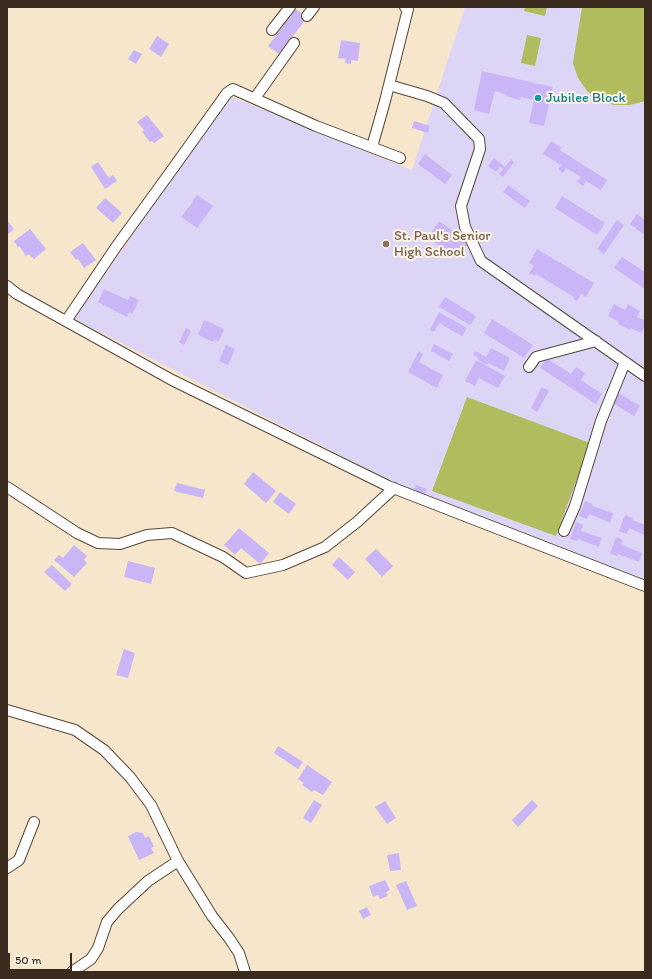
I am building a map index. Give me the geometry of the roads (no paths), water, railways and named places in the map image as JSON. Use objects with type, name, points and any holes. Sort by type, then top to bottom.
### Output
[{"type":"street","points":[[272,30],[290,7]]},
{"type":"street","points":[[307,16],[314,7]]},
{"type":"street","points":[[372,147],[408,9],[405,7]]},
{"type":"street","points":[[255,98],[294,43]]},
{"type":"street","points":[[389,85],[427,96],[444,104],[479,139],[480,150],[461,206],[465,227],[481,261],[645,376]]},
{"type":"street","points":[[66,321],[116,247],[227,93],[233,89],[316,126],[400,158]]},
{"type":"street","points":[[7,286],[17,294],[172,380],[394,488],[645,586]]},
{"type":"street","points":[[529,366],[536,357],[596,341]]},
{"type":"street","points":[[564,531],[575,506],[601,421],[625,362]]},
{"type":"street","points":[[7,487],[77,533],[98,543],[120,544],[147,535],[172,532],[223,557],[246,572],[283,565],[325,547],[357,522],[394,488]]},
{"type":"street","points":[[7,710],[75,730],[104,750],[130,777],[151,805],[178,861],[212,916],[230,938],[239,953],[245,972]]},
{"type":"street","points":[[7,868],[19,860],[34,822]]},
{"type":"street","points":[[72,972],[91,959],[98,948],[107,922],[118,909],[148,881],[178,861]]},
{"type":"place","name":"Jubilee Block","points":[[538,98]]},
{"type":"place","name":"St. Paul's Senior High School","points":[[386,244]]}]
